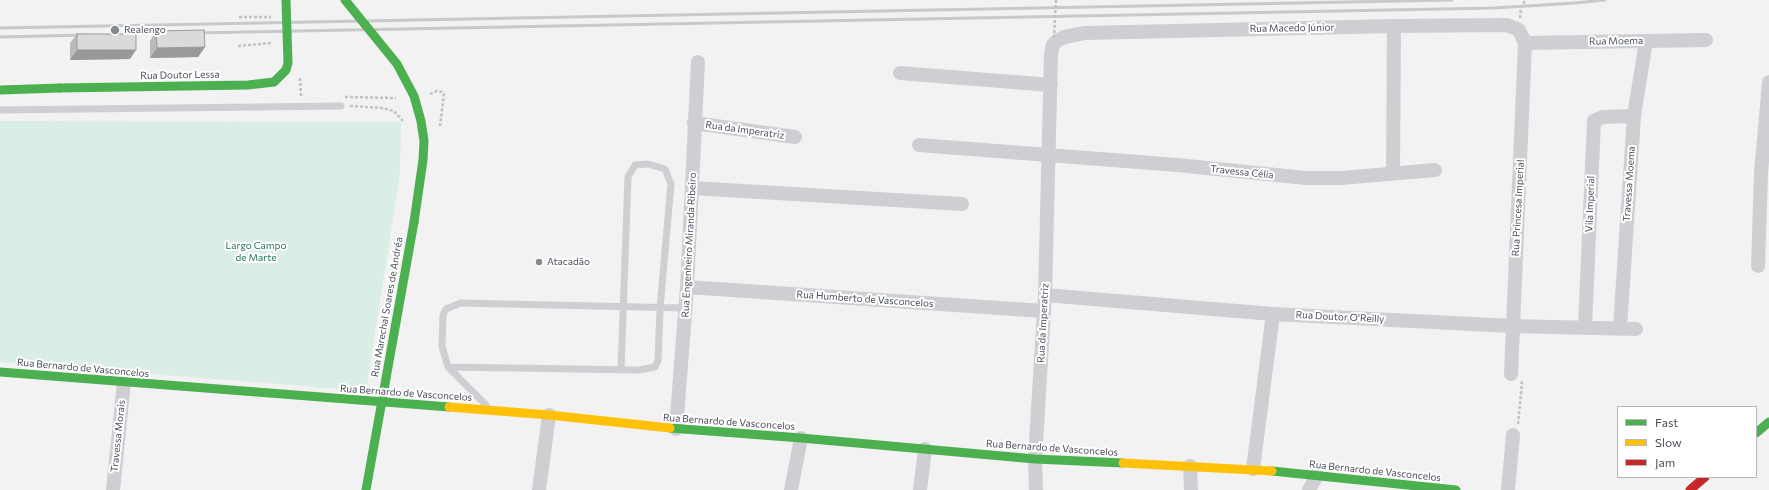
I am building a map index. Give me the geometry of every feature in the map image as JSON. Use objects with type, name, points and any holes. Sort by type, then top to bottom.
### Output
[{"type":"main road","name":"Rua Doutor Lessa","points":[[0,90],[264,84],[274,82],[286,70],[288,63],[286,0]]},
{"type":"main road","name":"Rua Marechal Soares de Andréa","points":[[345,0],[398,64],[414,96],[421,121],[424,141],[423,160],[414,222],[366,490]]},
{"type":"main road","name":"Rua Bernardo de Vasconcelos","points":[[0,372],[549,415],[676,429],[801,438],[1035,459],[1253,469],[1384,483],[1401,488],[1456,490]]},
{"type":"main road","points":[[1757,433],[1769,422]]},
{"type":"main road","points":[[1690,490],[1704,478]]},
{"type":"street","name":"Rua Macedo Júnior","points":[[1054,42],[1064,37],[1085,33],[1507,25],[1519,30]]},
{"type":"street","points":[[1393,173],[1394,26]]},
{"type":"street","points":[[1519,30],[1525,43]]},
{"type":"street","name":"Rua Moema","points":[[1525,43],[1706,40]]},
{"type":"street","name":"Travessa Moema","points":[[1620,328],[1634,116],[1646,41]]},
{"type":"street","name":"Rua da Imperatriz","points":[[1036,490],[1035,459],[1045,295],[1051,54],[1054,42]]},
{"type":"street","name":"Rua Princesa Imperial","points":[[1511,374],[1525,43]]},
{"type":"street","name":"Rua Engenheiro Miranda Ribeiro","points":[[676,429],[686,308],[698,62]]},
{"type":"street","points":[[900,73],[1051,85]]},
{"type":"street","points":[[1758,266],[1761,173],[1769,82]]},
{"type":"street","name":"Vila Imperial","points":[[1585,327],[1594,121],[1603,116],[1634,116]]},
{"type":"street","name":"Rua da Imperatriz","points":[[694,123],[795,137]]},
{"type":"street","points":[[919,145],[1049,156]]},
{"type":"street","name":"Travessa Célia","points":[[1049,156],[1177,165],[1306,178],[1341,178],[1435,170]]},
{"type":"street","points":[[692,188],[962,204]]},
{"type":"street","name":"Rua Humberto de Vasconcelos","points":[[687,288],[1044,311]]},
{"type":"street","name":"Rua Doutor O'Reilly","points":[[1045,295],[1273,314],[1512,326],[1636,328]]},
{"type":"street","points":[[1253,469],[1273,314]]},
{"type":"street","name":"Travessa Morais","points":[[113,490],[124,382]]},
{"type":"street","points":[[538,490],[549,415]]},
{"type":"street","points":[[1508,490],[1513,435]]},
{"type":"street","points":[[791,490],[801,438]]},
{"type":"street","points":[[920,490],[925,449]]},
{"type":"street","points":[[1190,466],[1191,490]]},
{"type":"street","points":[[1309,490],[1317,475]]},
{"type":"lane","points":[[0,110],[342,106]]},
{"type":"lane","points":[[448,367],[621,370],[639,370],[655,367],[658,361],[660,308],[671,184],[665,169],[648,164],[635,165],[628,177],[621,370]]},
{"type":"lane","points":[[492,411],[448,367],[442,346],[443,315],[446,309],[461,304],[686,308]]},
{"type":"path","points":[[1054,42],[1056,0]]},
{"type":"path","points":[[1519,30],[1521,7],[1526,0]]},
{"type":"path","points":[[239,17],[287,17]]},
{"type":"path","points":[[238,46],[288,43]]},
{"type":"path","points":[[300,72],[301,96],[305,96]]},
{"type":"path","points":[[342,106],[382,108],[394,112],[401,118],[404,124]]},
{"type":"path","points":[[1520,421],[1522,383]]},
{"type":"green space","name":"Largo Campo de Marte","points":[[0,121],[401,122],[400,174],[366,391],[0,362]]},
{"type":"building","points":[[204,30],[205,47],[157,48],[156,31]]},
{"type":"building","points":[[77,34],[136,34],[136,50],[77,50]]},
{"type":"railway","points":[[0,28],[1452,0]]},
{"type":"railway","points":[[194,33],[1494,8],[1605,0]]},
{"type":"railway","points":[[126,34],[166,33]]},
{"type":"railway","points":[[0,37],[86,35]]},
{"type":"traffic: fast","points":[[60,88],[248,85],[274,82],[286,70],[288,63],[286,0]]},
{"type":"traffic: fast","points":[[345,0],[397,64],[414,96],[421,121],[424,141],[423,160],[414,222]]},
{"type":"traffic: fast","points":[[0,90],[60,88]]},
{"type":"traffic: fast","points":[[366,490],[414,222]]},
{"type":"traffic: fast","points":[[0,372],[449,407]]},
{"type":"traffic: fast","points":[[1757,432],[1769,422]]},
{"type":"traffic: fast","points":[[670,428],[1035,459],[1123,463]]},
{"type":"traffic: fast","points":[[1272,471],[1456,490]]},
{"type":"traffic: slow","points":[[449,407],[549,415],[670,428]]},
{"type":"traffic: slow","points":[[1123,463],[1272,471]]},
{"type":"traffic: jam","points":[[1690,490],[1704,478]]},
{"type":"place","name":"Realengo","points":[[115,30]]},
{"type":"place","name":"Atacadão","points":[[539,262]]}]
